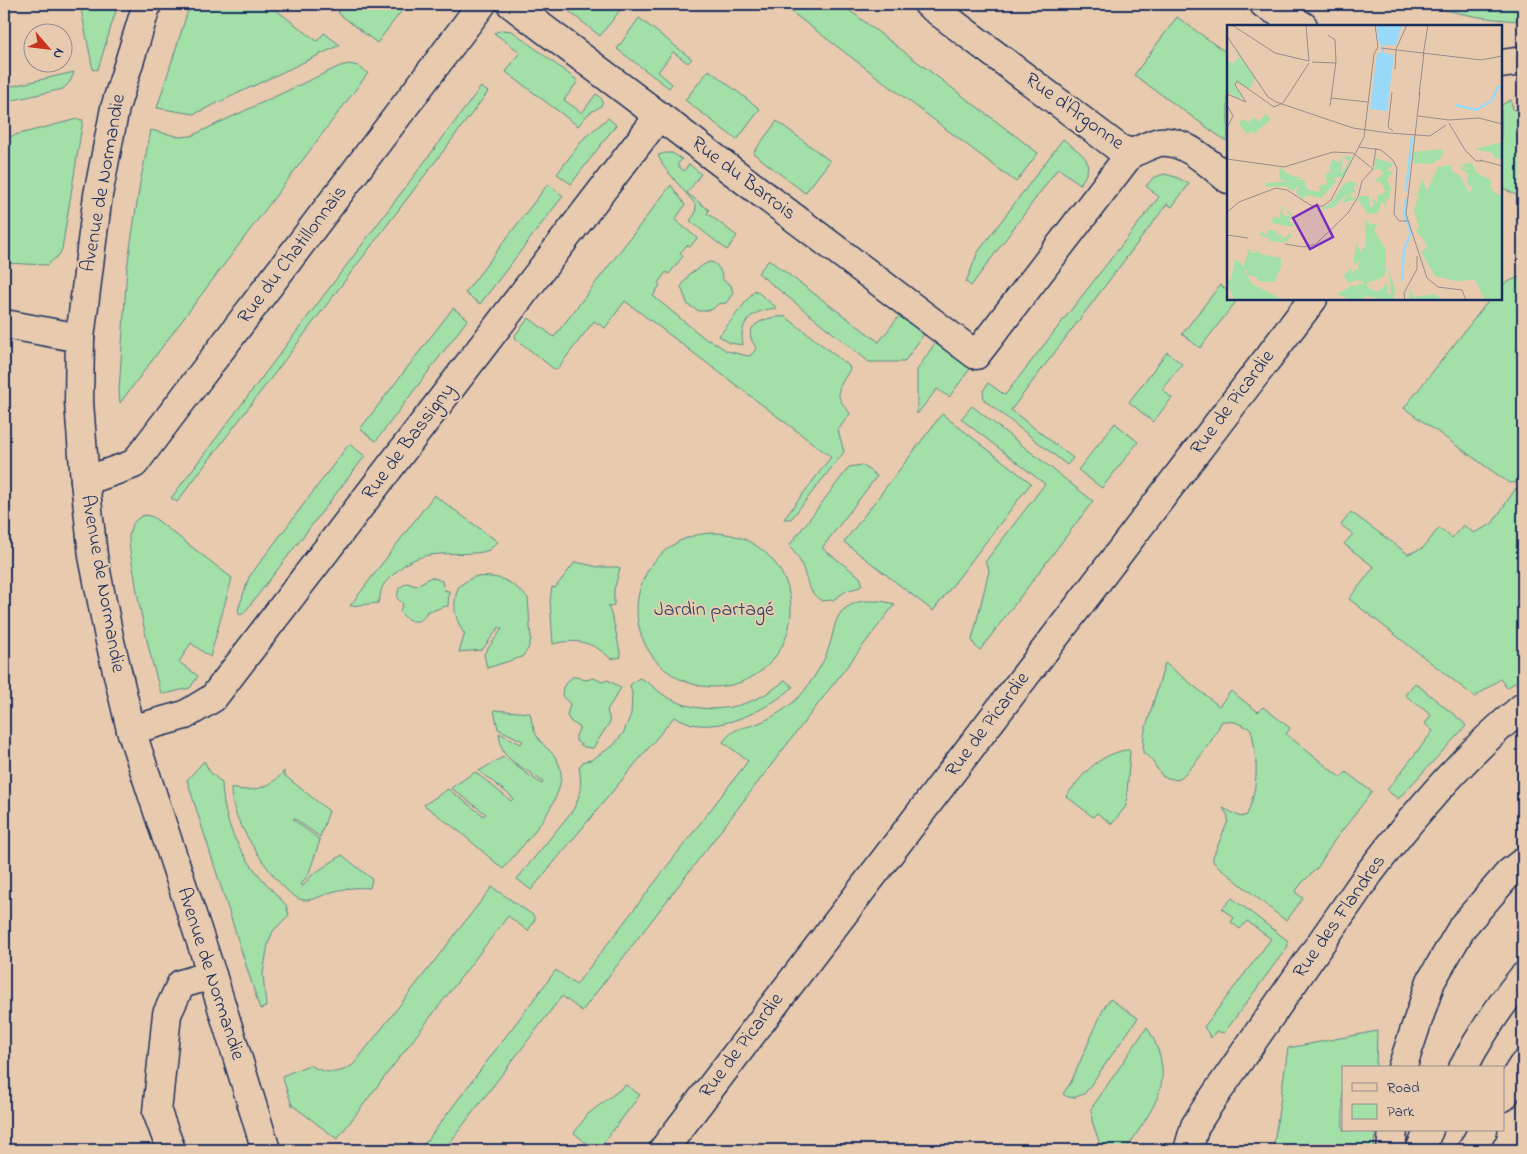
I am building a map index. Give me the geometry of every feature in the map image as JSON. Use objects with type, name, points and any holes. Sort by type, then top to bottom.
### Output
[{"type":"street","name":"Avenue de Normandie","points":[[147,4],[115,108],[98,195],[80,338],[80,402],[84,481],[93,556],[109,637],[131,730],[212,975],[266,1150]]},
{"type":"street","name":"Rue du Chatillonnais","points":[[84,481],[134,464],[482,4]]},
{"type":"street","name":"Rue du Barrois","points":[[511,4],[976,355],[1131,153]]},
{"type":"street","name":"Rue d'Argonne","points":[[928,4],[1120,149],[1131,153],[1149,145],[1170,142],[1181,145],[1227,178]]},
{"type":"street","points":[[1264,4],[1301,25]]},
{"type":"street","points":[[1502,64],[1523,61]]},
{"type":"street","name":"Rue de Bassigny","points":[[131,730],[185,715],[213,698],[659,116]]},
{"type":"street","name":"Rue de Picardie","points":[[663,1150],[1311,300]]},
{"type":"street","points":[[4,325],[80,338]]},
{"type":"street","name":"Rue des Flandres","points":[[1188,1150],[1195,1126],[1207,1107],[1370,872],[1395,839],[1460,766],[1500,725],[1523,707]]},
{"type":"street","points":[[1403,1066],[1431,981],[1463,926],[1510,873],[1523,862]]},
{"type":"street","points":[[171,1150],[157,1112],[167,1014],[181,984],[212,975]]},
{"type":"street","points":[[1464,1066],[1512,990],[1523,977]]},
{"type":"street","points":[[1504,1095],[1523,1065]]},
{"type":"street","points":[[1391,1150],[1393,1132]]},
{"type":"street","points":[[1420,1150],[1428,1132]]},
{"type":"street","points":[[1472,1150],[1482,1132]]},
{"type":"green space","points":[[80,4],[118,4],[98,69],[93,70]]},
{"type":"green space","points":[[190,4],[268,4],[317,41],[324,33],[340,45],[194,114],[157,108]]},
{"type":"green space","points":[[345,4],[407,4],[377,43],[338,13]]},
{"type":"green space","points":[[560,4],[623,4],[624,5],[600,36]]},
{"type":"green space","points":[[781,4],[841,4],[1038,153],[1016,182]]},
{"type":"green space","points":[[1425,4],[1523,4],[1523,21],[1473,16]]},
{"type":"green space","points":[[1177,17],[1227,53],[1226,141],[1134,75]]},
{"type":"green space","points":[[639,18],[692,59],[688,63],[673,52],[658,72],[672,84],[669,88],[617,49]]},
{"type":"green space","points":[[502,30],[512,31],[578,81],[564,100],[582,113],[596,94],[602,99],[601,106],[588,114],[578,126],[506,72],[520,52],[494,33]]},
{"type":"green space","points":[[349,64],[358,66],[368,73],[120,403],[119,391],[127,268],[140,183],[151,130],[180,137],[191,136],[340,66]]},
{"type":"green space","points":[[709,70],[760,109],[737,140],[685,100]]},
{"type":"green space","points":[[74,72],[70,82],[63,89],[4,102],[4,88]]},
{"type":"green space","points":[[481,87],[488,92],[177,502],[171,498]]},
{"type":"green space","points":[[1511,100],[1513,110],[1523,108],[1523,199],[1502,188],[1502,104]]},
{"type":"green space","points":[[608,118],[616,125],[571,184],[557,174],[584,138]]},
{"type":"green space","points":[[77,119],[83,120],[62,249],[59,255],[47,265],[4,263],[4,138]]},
{"type":"green space","points":[[777,121],[830,161],[805,193],[753,153]]},
{"type":"green space","points":[[1063,139],[1085,158],[1087,163],[1085,176],[1080,184],[1058,168],[971,286],[966,282],[978,252]]},
{"type":"green space","points":[[672,153],[682,159],[677,165],[684,171],[689,164],[701,174],[687,193],[709,210],[707,213],[737,236],[727,250],[690,221],[695,214],[696,205],[663,166],[658,155]]},
{"type":"green space","points":[[1164,174],[1176,177],[1189,184],[1172,207],[1167,204],[1011,410],[1073,458],[1067,465],[984,400],[983,391],[988,383],[1005,395],[1159,197],[1146,186],[1153,178]]},
{"type":"green space","points":[[548,184],[563,196],[480,304],[465,293]]},
{"type":"green space","points":[[671,185],[685,205],[675,220],[697,238],[690,247],[687,245],[680,253],[683,256],[669,274],[666,272],[658,283],[660,285],[653,296],[708,341],[709,339],[727,351],[751,355],[756,349],[751,338],[753,328],[762,321],[775,317],[786,317],[849,366],[850,369],[839,388],[839,396],[850,414],[838,430],[844,452],[791,519],[784,519],[831,457],[625,301],[605,328],[594,321],[557,369],[554,369],[516,339],[515,335],[529,318],[554,337]]},
{"type":"green space","points":[[769,260],[879,342],[899,316],[924,334],[904,362],[869,362],[758,273]]},
{"type":"green space","points":[[711,262],[718,267],[724,281],[731,285],[733,293],[726,303],[718,304],[713,309],[699,311],[688,305],[681,287],[690,273]]},
{"type":"green space","points":[[1523,276],[1523,482],[1509,483],[1404,408],[1489,300],[1502,300],[1502,285]]},
{"type":"green space","points":[[1220,285],[1227,290],[1227,300],[1237,300],[1200,348],[1182,334]]},
{"type":"green space","points":[[755,290],[777,308],[761,311],[749,318],[743,329],[743,345],[730,343],[719,336]]},
{"type":"green space","points":[[453,308],[468,319],[376,441],[360,429]]},
{"type":"green space","points":[[935,343],[970,369],[949,397],[937,389],[917,414],[917,370]]},
{"type":"green space","points":[[1167,352],[1182,364],[1162,389],[1172,398],[1153,422],[1129,402]]},
{"type":"green space","points":[[972,406],[1093,501],[980,650],[972,640],[989,571],[985,562],[1045,484],[961,419]]},
{"type":"green space","points":[[942,414],[1031,483],[933,611],[844,542]]},
{"type":"green space","points":[[1115,423],[1138,442],[1102,488],[1078,470]]},
{"type":"green space","points":[[349,444],[365,456],[244,613],[240,615],[238,610],[249,577]]},
{"type":"green space","points":[[862,465],[877,476],[822,548],[860,577],[862,583],[860,587],[846,591],[833,600],[822,601],[810,588],[799,559],[789,546],[849,467]]},
{"type":"green space","points":[[1516,488],[1523,492],[1523,677],[1507,688],[1500,679],[1475,697],[1349,599],[1374,567],[1344,544],[1353,534],[1341,525],[1351,512],[1408,554],[1423,548],[1439,528],[1452,538],[1463,525],[1474,533],[1492,524]]},
{"type":"green space","points":[[434,495],[498,542],[489,550],[483,552],[436,554],[415,559],[395,573],[385,583],[378,603],[350,606]]},
{"type":"green space","points":[[145,515],[153,517],[232,578],[210,657],[191,643],[179,662],[198,676],[190,688],[164,694],[161,693],[145,633],[130,547],[129,534],[131,527],[138,518]]},
{"type":"green space","name":"Jardin partagé","points":[[714,533],[729,534],[744,539],[769,555],[785,580],[790,595],[790,625],[785,640],[769,665],[744,681],[729,686],[714,687],[699,686],[684,681],[659,665],[643,640],[638,625],[637,610],[638,595],[643,580],[659,555],[684,539],[699,534]]},
{"type":"green space","points":[[575,562],[599,567],[620,568],[614,590],[614,605],[608,606],[614,623],[621,657],[611,659],[605,653],[584,643],[569,641],[553,644],[550,601],[552,587],[555,588]]},
{"type":"green space","points":[[431,577],[442,581],[444,590],[449,591],[448,606],[427,611],[425,616],[418,621],[406,618],[400,611],[403,604],[397,598],[399,588],[407,583],[416,586]]},
{"type":"green space","points":[[473,577],[490,577],[504,580],[516,587],[528,598],[531,639],[528,649],[522,657],[487,668],[484,654],[502,629],[499,627],[482,650],[459,652],[465,633],[456,615],[455,598],[459,586]]},
{"type":"green space","points":[[862,601],[881,601],[895,604],[582,1011],[562,996],[444,1150],[420,1150],[556,970],[576,985],[748,761],[723,742],[735,730],[772,717],[790,705],[805,690],[824,659],[839,615],[846,608]]},
{"type":"green space","points":[[1165,663],[1219,706],[1231,691],[1258,712],[1263,707],[1290,728],[1286,734],[1341,778],[1346,772],[1372,792],[1334,841],[1318,867],[1295,892],[1303,898],[1287,920],[1213,862],[1213,857],[1228,821],[1228,816],[1223,808],[1241,817],[1247,815],[1251,804],[1254,793],[1256,761],[1251,729],[1235,722],[1222,721],[1203,753],[1178,780],[1163,777],[1152,761],[1143,753],[1144,734]]},
{"type":"green space","points":[[572,677],[585,680],[594,678],[602,682],[608,680],[621,688],[607,710],[610,722],[593,748],[584,747],[576,741],[578,726],[571,722],[567,716],[570,704],[562,696],[563,687]]},
{"type":"green space","points":[[639,678],[671,699],[685,705],[715,709],[745,703],[773,690],[785,680],[793,687],[760,710],[732,721],[705,725],[692,724],[674,717],[531,890],[517,879],[573,810],[580,789],[579,767],[584,761],[591,760],[613,746],[624,732],[631,714],[632,694],[630,685]]},
{"type":"green space","points":[[1415,683],[1466,726],[1398,799],[1387,790],[1433,731],[1425,724],[1431,715],[1405,695]]},
{"type":"green space","points":[[494,710],[530,713],[537,736],[558,762],[561,775],[559,789],[544,819],[503,869],[460,832],[424,805],[448,789],[484,816],[486,814],[451,788],[475,772],[511,801],[513,799],[511,796],[479,771],[503,757],[542,784],[543,782],[504,753],[499,733],[521,744],[523,741],[498,729]]},
{"type":"green space","points":[[1125,750],[1130,752],[1126,806],[1112,824],[1097,813],[1093,817],[1066,796],[1091,767],[1106,757]]},
{"type":"green space","points":[[204,761],[210,772],[222,783],[228,820],[241,850],[261,878],[286,905],[289,915],[273,931],[268,944],[263,974],[266,1007],[260,1009],[187,780]]},
{"type":"green space","points":[[284,771],[284,775],[329,811],[320,837],[294,818],[294,820],[320,840],[309,873],[301,885],[303,886],[312,875],[342,855],[372,879],[370,888],[342,890],[314,899],[303,900],[294,896],[274,877],[240,823],[233,805],[231,788],[246,790],[260,788],[273,782]]},
{"type":"green space","points":[[492,887],[533,915],[535,919],[528,931],[508,916],[337,1139],[292,1105],[282,1076],[309,1065],[321,1070],[337,1072],[354,1064]]},
{"type":"green space","points":[[1232,898],[1287,940],[1288,946],[1224,1033],[1216,1031],[1211,1038],[1204,1027],[1271,939],[1247,921],[1240,929],[1231,922],[1234,918],[1222,909]]},
{"type":"green space","points":[[1110,999],[1138,1018],[1085,1093],[1080,1096],[1068,1097],[1063,1094],[1071,1082],[1104,1008]]},
{"type":"green space","points":[[1147,1027],[1156,1046],[1161,1063],[1162,1078],[1159,1092],[1154,1105],[1126,1150],[1102,1150],[1092,1121],[1091,1109]]},
{"type":"green space","points":[[1377,1031],[1376,1066],[1342,1066],[1342,1132],[1375,1132],[1374,1150],[1273,1150],[1288,1048]]},
{"type":"green space","points":[[626,1085],[640,1095],[598,1150],[595,1150],[574,1133],[588,1114]]}]
